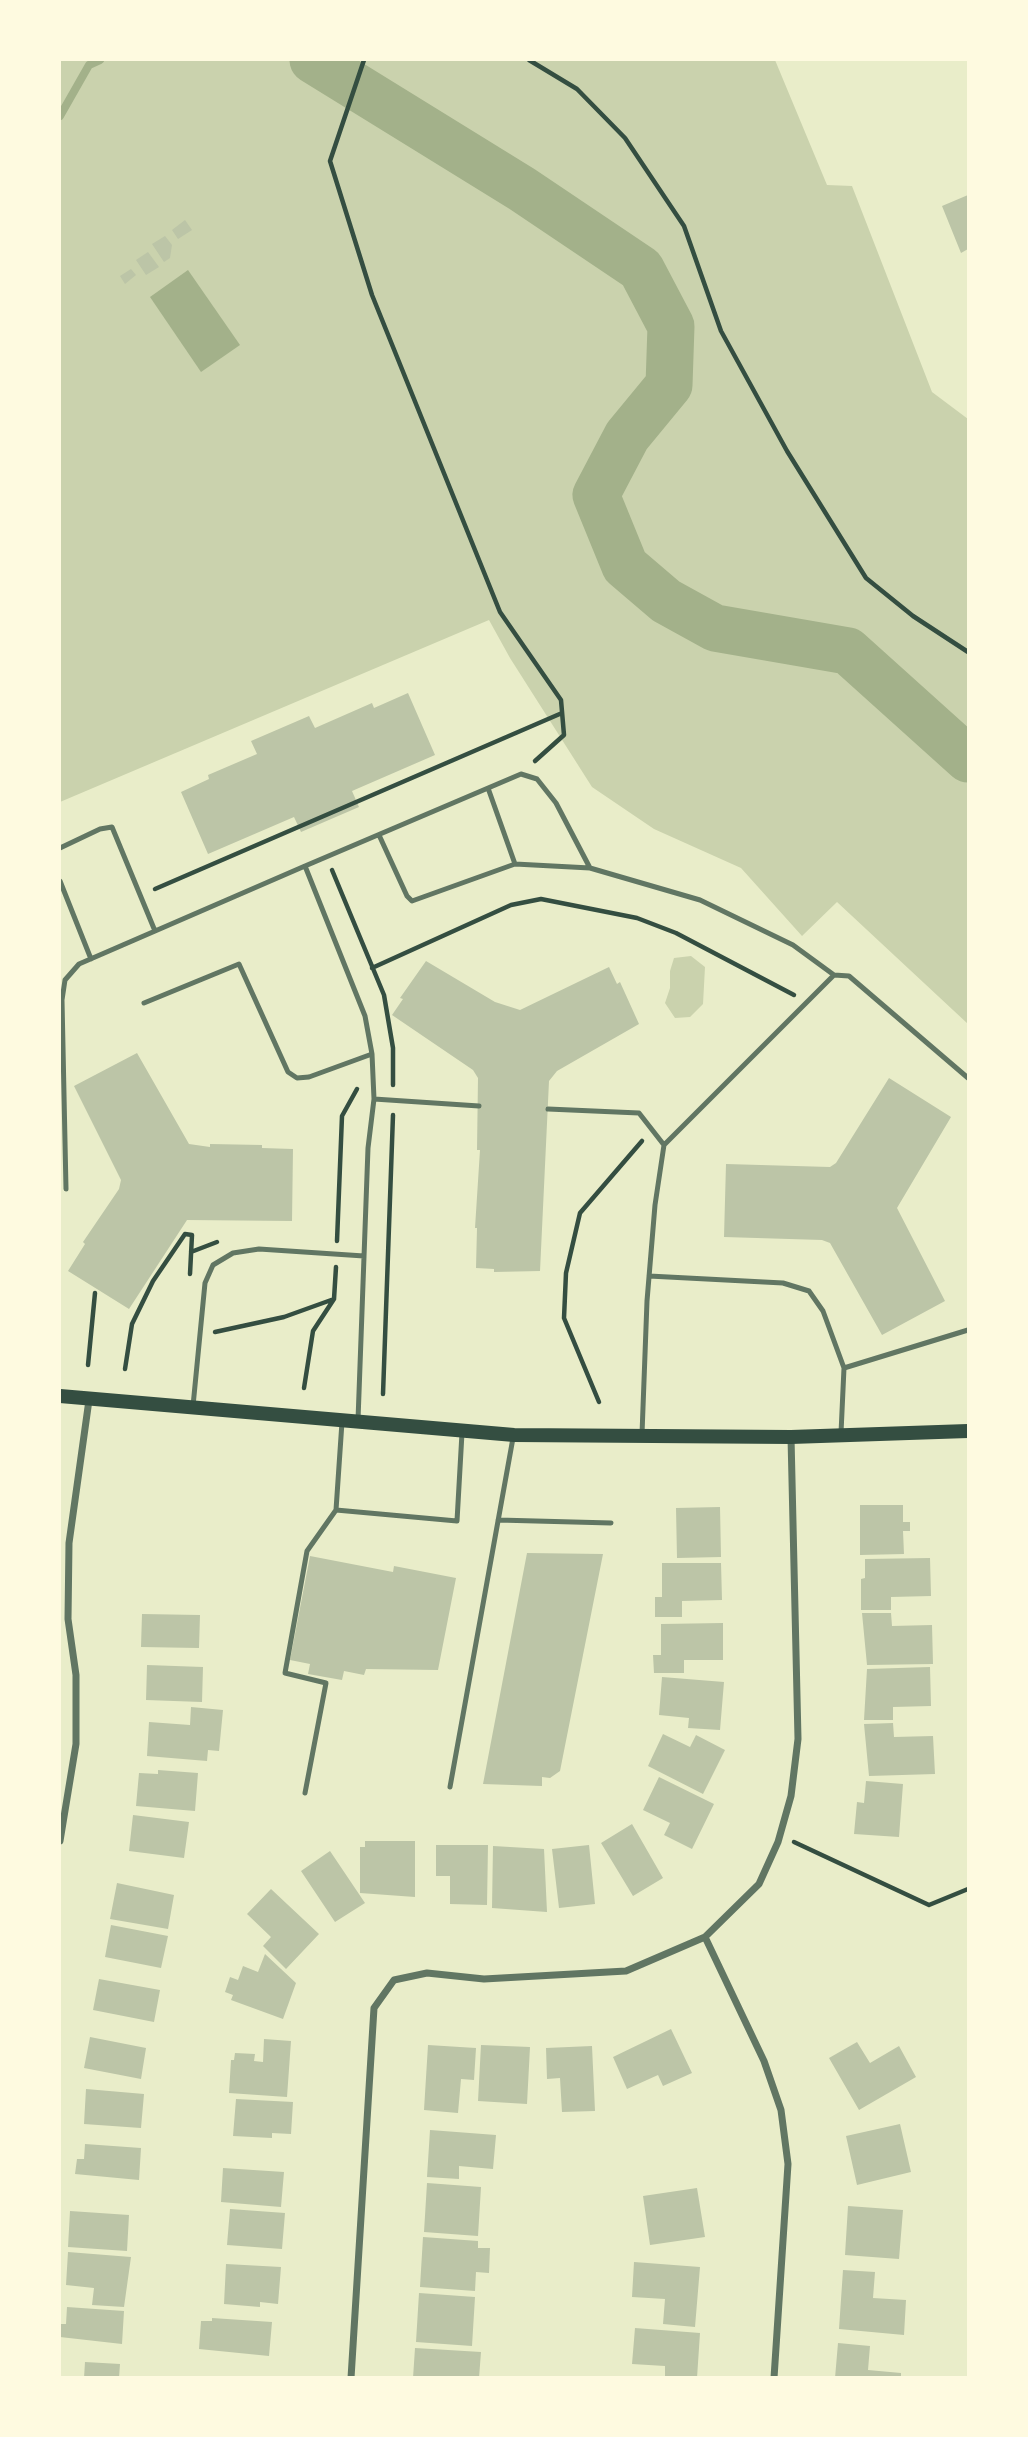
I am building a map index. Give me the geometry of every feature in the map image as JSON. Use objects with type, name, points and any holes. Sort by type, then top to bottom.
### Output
[{"type":"main road","points":[[60,1396],[514,1435],[791,1437],[968,1431]]},
{"type":"street","points":[[60,1841],[76,1744],[76,1675],[68,1619],[69,1543],[89,1399]]},
{"type":"street","points":[[351,2378],[374,2008],[394,1980],[426,1973],[484,1979],[569,1977],[626,1971],[705,1937],[759,1884],[780,1836],[791,1796],[798,1740],[791,1437]]},
{"type":"street","points":[[705,1937],[764,2061],[781,2110],[788,2164],[774,2378]]},
{"type":"lane","points":[[66,1189],[62,1000],[65,980],[79,964],[521,774],[537,779],[556,803],[590,868]]},
{"type":"lane","points":[[488,788],[515,864]]},
{"type":"lane","points":[[60,848],[100,829],[112,827],[142,894],[155,931]]},
{"type":"lane","points":[[379,835],[407,896],[412,901],[515,864],[590,868],[700,900],[793,945],[834,975],[849,976],[968,1078]]},
{"type":"lane","points":[[305,866],[365,1016],[372,1054],[374,1099],[368,1148],[358,1423]]},
{"type":"lane","points":[[60,881],[91,959]]},
{"type":"lane","points":[[144,1003],[239,964],[288,1072],[297,1078],[309,1077],[372,1054]]},
{"type":"lane","points":[[642,1437],[649,1276],[664,1145],[834,975]]},
{"type":"lane","points":[[374,1099],[479,1106]]},
{"type":"lane","points":[[548,1109],[639,1113],[664,1145]]},
{"type":"lane","points":[[192,1408],[205,1283],[213,1265],[233,1253],[259,1249],[364,1256]]},
{"type":"lane","points":[[649,1276],[783,1283],[809,1291],[823,1311],[844,1368],[841,1436]]},
{"type":"lane","points":[[844,1368],[968,1329]]},
{"type":"lane","points":[[306,1793],[326,1683],[285,1673],[307,1551],[336,1510],[342,1422]]},
{"type":"lane","points":[[336,1510],[457,1521],[462,1432]]},
{"type":"lane","points":[[450,1787],[514,1435]]},
{"type":"lane","points":[[498,1520],[611,1523]]},
{"type":"path","points":[[364,60],[342,118],[330,161],[372,295],[500,612],[561,700],[564,735],[521,774]]},
{"type":"path","points":[[529,60],[577,89],[625,138],[684,226],[721,331],[787,451],[866,578],[913,616],[968,652]]},
{"type":"path","points":[[142,894],[562,713]]},
{"type":"path","points":[[372,968],[511,905],[541,899],[637,919],[677,933],[764,976],[807,1003]]},
{"type":"path","points":[[304,1388],[313,1331],[334,1299],[342,1116],[356,1089],[354,1060]]},
{"type":"path","points":[[599,1402],[564,1318],[566,1273],[580,1213],[652,1129]]},
{"type":"path","points":[[125,1368],[132,1324],[137,1313],[153,1282],[185,1234],[192,1235]]},
{"type":"path","points":[[88,1365],[95,1293]]},
{"type":"path","points":[[200,1333],[284,1317],[334,1299]]},
{"type":"path","points":[[780,1836],[929,1905],[968,1889]]},
{"type":"shaded area","points":[[60,60],[775,60],[827,185],[852,186],[932,392],[968,419],[968,1024],[837,902],[802,936],[741,868],[654,829],[592,787],[489,620],[60,802]]},
{"type":"shaded area","points":[[188,270],[240,345],[201,372],[150,297]]},
{"type":"shaded area","points":[[691,956],[705,967],[703,1004],[690,1017],[675,1018],[665,1003],[670,988],[670,971],[674,958]]},
{"type":"building","points":[[968,195],[968,249],[961,253],[942,206]]},
{"type":"building","points":[[185,220],[192,230],[178,239],[172,230]]},
{"type":"building","points":[[165,236],[172,245],[170,258],[164,262],[152,244]]},
{"type":"building","points":[[148,252],[159,267],[146,275],[136,260]]},
{"type":"building","points":[[131,269],[136,275],[125,284],[120,276]]},
{"type":"building","points":[[408,693],[435,755],[352,791],[359,807],[301,832],[294,817],[208,854],[181,792],[209,779],[208,775],[257,754],[251,741],[309,716],[315,728],[372,703],[374,708]]},
{"type":"building","points":[[426,961],[495,1002],[520,1010],[609,967],[617,984],[620,982],[639,1024],[557,1071],[549,1081],[540,1271],[494,1272],[494,1269],[476,1268],[475,1228],[480,1150],[477,1150],[478,1078],[473,1070],[392,1015],[403,999],[400,998]]},
{"type":"building","points":[[137,1053],[189,1144],[210,1147],[210,1144],[262,1145],[262,1148],[293,1149],[292,1221],[187,1220],[129,1309],[68,1271],[85,1244],[83,1242],[119,1189],[121,1180],[74,1086]]},
{"type":"building","points":[[889,1078],[951,1117],[897,1208],[945,1301],[882,1335],[830,1243],[822,1240],[724,1237],[726,1164],[830,1167],[836,1163]]},
{"type":"building","points":[[860,1505],[903,1505],[903,1522],[910,1522],[910,1531],[903,1531],[904,1554],[860,1555]]},
{"type":"building","points":[[720,1507],[721,1557],[677,1558],[676,1508]]},
{"type":"building","points":[[527,1553],[603,1554],[560,1771],[550,1778],[542,1777],[542,1786],[483,1784]]},
{"type":"building","points":[[310,1556],[393,1572],[394,1566],[456,1578],[438,1670],[366,1669],[364,1675],[344,1671],[342,1680],[308,1674],[310,1664],[290,1660]]},
{"type":"building","points":[[930,1558],[931,1596],[891,1597],[891,1610],[861,1610],[861,1579],[865,1578],[865,1559]]},
{"type":"building","points":[[662,1563],[721,1563],[722,1600],[682,1601],[682,1617],[655,1617],[655,1597],[662,1597]]},
{"type":"building","points":[[862,1613],[891,1613],[892,1626],[932,1625],[933,1664],[867,1665]]},
{"type":"building","points":[[142,1614],[200,1615],[199,1648],[141,1647]]},
{"type":"building","points":[[723,1623],[723,1660],[684,1660],[684,1673],[654,1673],[653,1655],[661,1655],[661,1624]]},
{"type":"building","points":[[147,1665],[203,1667],[202,1702],[146,1700]]},
{"type":"building","points":[[930,1667],[931,1706],[893,1707],[893,1720],[864,1720],[867,1669]]},
{"type":"building","points":[[662,1677],[724,1682],[720,1730],[688,1728],[689,1718],[659,1715]]},
{"type":"building","points":[[191,1707],[223,1710],[219,1751],[208,1750],[207,1761],[147,1756],[149,1722],[190,1725]]},
{"type":"building","points":[[893,1723],[894,1737],[933,1736],[935,1774],[869,1776],[864,1724]]},
{"type":"building","points":[[663,1734],[690,1747],[696,1735],[725,1750],[703,1794],[648,1766]]},
{"type":"building","points":[[158,1770],[198,1773],[195,1811],[136,1806],[139,1773],[158,1774]]},
{"type":"building","points":[[659,1777],[714,1804],[692,1849],[664,1835],[670,1823],[643,1810]]},
{"type":"building","points":[[866,1781],[903,1784],[899,1837],[854,1834],[857,1802],[864,1803]]},
{"type":"building","points":[[133,1815],[189,1822],[184,1858],[129,1851]]},
{"type":"building","points":[[632,1824],[663,1878],[633,1896],[601,1843]]},
{"type":"building","points":[[365,1841],[415,1841],[415,1897],[360,1893],[360,1847],[365,1847]]},
{"type":"building","points":[[436,1845],[488,1845],[487,1905],[450,1904],[450,1876],[436,1876]]},
{"type":"building","points":[[589,1845],[595,1904],[559,1908],[552,1849]]},
{"type":"building","points":[[493,1846],[544,1849],[547,1912],[492,1908]]},
{"type":"building","points":[[330,1851],[365,1903],[335,1922],[301,1871]]},
{"type":"building","points":[[117,1883],[174,1895],[168,1929],[110,1919]]},
{"type":"building","points":[[271,1889],[319,1934],[286,1969],[263,1946],[271,1937],[247,1914]]},
{"type":"building","points":[[111,1925],[168,1936],[161,1968],[105,1957]]},
{"type":"building","points":[[265,1954],[296,1983],[283,2019],[231,2000],[233,1995],[225,1992],[230,1977],[238,1980],[243,1966],[258,1972]]},
{"type":"building","points":[[99,1979],[160,1990],[154,2022],[93,2010]]},
{"type":"building","points":[[671,2029],[692,2073],[663,2086],[658,2075],[627,2089],[613,2057]]},
{"type":"building","points":[[90,2037],[146,2048],[141,2079],[84,2068]]},
{"type":"building","points":[[264,2039],[291,2041],[287,2097],[229,2093],[231,2060],[234,2060],[235,2053],[255,2054],[254,2061],[263,2062]]},
{"type":"building","points":[[857,2042],[870,2063],[899,2046],[916,2077],[859,2110],[829,2058]]},
{"type":"building","points":[[428,2045],[476,2048],[474,2080],[461,2079],[458,2113],[424,2110]]},
{"type":"building","points":[[481,2045],[530,2047],[527,2104],[478,2101]]},
{"type":"building","points":[[592,2046],[595,2111],[562,2112],[560,2078],[547,2079],[546,2048]]},
{"type":"building","points":[[86,2089],[144,2094],[141,2128],[84,2124]]},
{"type":"building","points":[[236,2099],[293,2102],[291,2134],[272,2133],[272,2138],[233,2136]]},
{"type":"building","points":[[900,2124],[911,2172],[857,2185],[846,2136]]},
{"type":"building","points":[[430,2130],[496,2135],[493,2169],[459,2166],[459,2179],[427,2177]]},
{"type":"building","points":[[85,2144],[141,2148],[139,2180],[75,2174],[77,2159],[84,2159]]},
{"type":"building","points":[[223,2168],[284,2172],[281,2207],[221,2202]]},
{"type":"building","points":[[427,2183],[481,2187],[478,2236],[424,2232]]},
{"type":"building","points":[[697,2188],[705,2237],[650,2245],[643,2196]]},
{"type":"building","points":[[848,2206],[903,2210],[899,2259],[845,2255]]},
{"type":"building","points":[[230,2209],[285,2213],[282,2249],[227,2245]]},
{"type":"building","points":[[70,2211],[129,2215],[127,2251],[68,2247]]},
{"type":"building","points":[[423,2237],[478,2241],[478,2248],[490,2248],[489,2273],[476,2272],[475,2291],[420,2287]]},
{"type":"building","points":[[68,2252],[131,2257],[124,2307],[92,2305],[94,2288],[66,2285]]},
{"type":"building","points":[[634,2262],[700,2267],[695,2327],[663,2324],[665,2299],[632,2297]]},
{"type":"building","points":[[226,2264],[281,2267],[278,2304],[260,2302],[260,2307],[224,2304]]},
{"type":"building","points":[[843,2270],[875,2272],[873,2298],[906,2300],[904,2335],[839,2329]]},
{"type":"building","points":[[419,2293],[475,2297],[472,2346],[416,2342]]},
{"type":"building","points":[[67,2307],[124,2311],[122,2344],[60,2337],[61,2324],[66,2324]]},
{"type":"building","points":[[212,2318],[272,2322],[269,2356],[199,2349],[201,2321],[212,2321]]},
{"type":"building","points":[[635,2328],[700,2333],[697,2378],[665,2378],[665,2366],[632,2364]]},
{"type":"building","points":[[838,2343],[870,2346],[868,2370],[901,2373],[901,2378],[835,2378]]},
{"type":"building","points":[[415,2348],[481,2352],[479,2378],[413,2378]]},
{"type":"building","points":[[85,2362],[120,2364],[119,2378],[84,2378]]},
{"type":"waterway","points":[[60,116],[89,65],[100,60]]},
{"type":"waterway","points":[[313,60],[522,189],[641,269],[671,326],[669,385],[627,436],[596,495],[625,566],[666,601],[715,628],[848,651],[968,759]]}]
